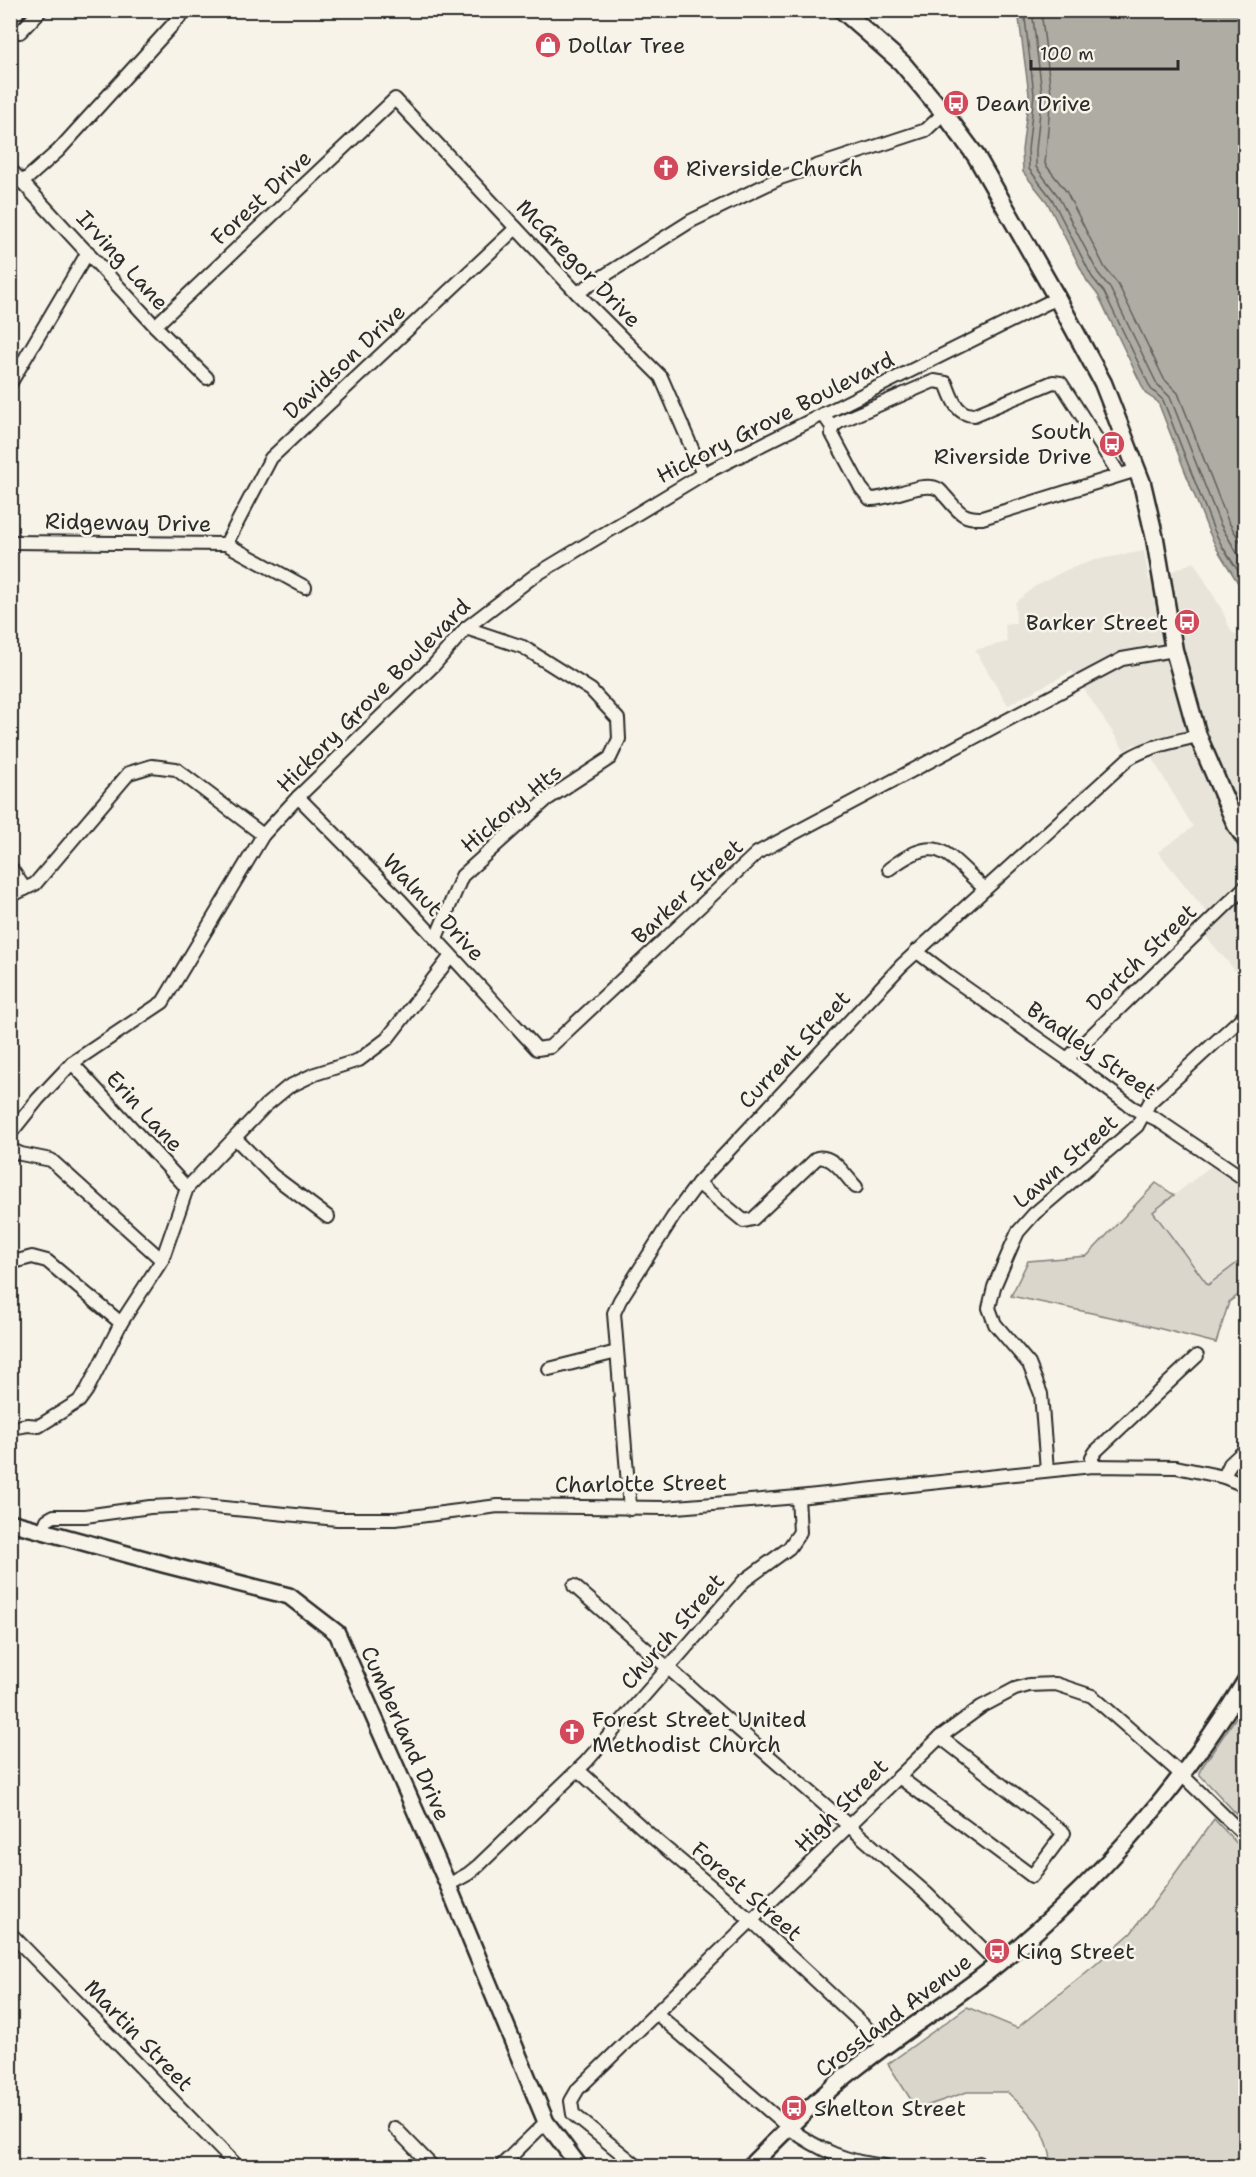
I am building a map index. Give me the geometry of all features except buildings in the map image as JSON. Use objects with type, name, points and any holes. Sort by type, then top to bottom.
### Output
[{"type":"highway","points":[[842,10],[902,63],[976,156],[1103,383],[1137,470],[1155,539],[1174,650],[1198,736],[1236,825],[1245,840]]},
{"type":"main road","points":[[10,22],[16,10]]},
{"type":"main road","name":"Cumberland Drive","points":[[10,1522],[289,1596],[337,1634],[448,1885],[546,2122],[579,2166]]},
{"type":"main road","name":"Crossland Avenue","points":[[750,2166],[829,2091],[998,1964],[1063,1906],[1115,1855],[1146,1821],[1182,1775],[1217,1726],[1245,1680]]},
{"type":"street","points":[[10,31],[20,32],[41,10]]},
{"type":"street","points":[[23,182],[58,151],[186,10]]},
{"type":"street","name":"McGregor Drive","points":[[395,99],[577,293],[661,377],[703,474]]},
{"type":"street","name":"Forest Drive","points":[[154,326],[395,99]]},
{"type":"street","points":[[577,293],[691,221],[780,178],[926,130],[944,114]]},
{"type":"street","name":"Irving Lane","points":[[10,169],[154,326],[207,378]]},
{"type":"street","name":"Davidson Drive","points":[[226,544],[271,458],[516,228]]},
{"type":"street","points":[[10,384],[88,252]]},
{"type":"street","name":"Hickory Grove Boulevard","points":[[10,1134],[38,1099],[72,1063],[163,1002],[263,836],[298,797],[434,665],[466,628],[534,576],[703,474],[1057,298]]},
{"type":"street","points":[[832,428],[839,422],[934,381],[946,383],[958,410],[965,415],[974,415],[1053,382],[1061,383],[1119,474]]},
{"type":"street","points":[[823,414],[861,488],[870,499],[880,499],[926,486],[938,489],[963,516],[972,519],[982,518],[1137,470]]},
{"type":"street","name":"Ridgeway Drive","points":[[10,542],[226,544],[305,587]]},
{"type":"street","name":"Hickory Hts","points":[[435,938],[462,876],[546,800],[610,758],[619,739],[618,719],[591,690],[523,647],[466,628]]},
{"type":"street","name":"Barker Street","points":[[537,1048],[550,1047],[757,854],[1122,659],[1174,650]]},
{"type":"street","name":"Current Street","points":[[630,1509],[614,1320],[617,1306],[673,1217],[698,1184],[916,951],[1128,759],[1139,752],[1157,746],[1198,736]]},
{"type":"street","points":[[10,896],[35,884],[129,773],[152,766],[176,769],[263,836]]},
{"type":"street","name":"Walnut Drive","points":[[298,797],[435,938],[537,1048]]},
{"type":"street","points":[[889,869],[913,852],[931,848],[948,855],[985,889]]},
{"type":"street","points":[[10,867],[26,888]]},
{"type":"street","name":"Dortch Street","points":[[1067,1059],[1245,886]]},
{"type":"street","name":"Bradley Street","points":[[916,951],[1133,1108],[1156,1119],[1245,1180]]},
{"type":"street","points":[[10,1428],[39,1426],[79,1401],[87,1390],[121,1323],[162,1260],[188,1188],[265,1106],[288,1087],[315,1074],[359,1060],[387,1039],[451,956]]},
{"type":"street","name":"Lawn Street","points":[[1047,1470],[1039,1384],[1029,1364],[995,1324],[989,1308],[991,1297],[1012,1245],[1025,1223],[1137,1126],[1150,1102],[1245,1014]]},
{"type":"street","name":"Erin Lane","points":[[72,1063],[188,1188]]},
{"type":"street","points":[[235,1138],[272,1175],[328,1217]]},
{"type":"street","points":[[10,1149],[21,1154],[51,1160],[162,1260]]},
{"type":"street","points":[[698,1184],[744,1221],[753,1219],[817,1158],[831,1160],[856,1187]]},
{"type":"street","points":[[10,1263],[32,1257],[47,1262],[121,1323]]},
{"type":"street","points":[[549,1369],[616,1352]]},
{"type":"street","points":[[1092,1466],[1092,1457],[1096,1451],[1197,1356]]},
{"type":"street","points":[[1224,1477],[1230,1464],[1245,1449]]},
{"type":"street","name":"Charlotte Street","points":[[43,1530],[47,1520],[54,1516],[85,1516],[150,1507],[194,1505],[337,1519],[395,1519],[507,1506],[664,1509],[1092,1466],[1176,1467],[1224,1477],[1245,1486]]},
{"type":"street","name":"Church Street","points":[[448,1885],[478,1866],[578,1770],[744,1581],[781,1555],[797,1540],[801,1532],[798,1497]]},
{"type":"street","points":[[574,1586],[926,1893],[998,1964]]},
{"type":"street","name":"High Street","points":[[637,2166],[573,2114],[571,2102],[578,2089],[940,1737],[981,1707],[1015,1689],[1042,1683],[1056,1684],[1081,1691],[1100,1701],[1182,1775],[1245,1837]]},
{"type":"street","points":[[899,1777],[1032,1876],[1064,1833],[940,1737]]},
{"type":"street","name":"Forest Street","points":[[578,1770],[657,1841],[752,1921],[886,2046]]},
{"type":"street","name":"Martin Street","points":[[10,1933],[237,2166]]},
{"type":"street","points":[[656,2013],[789,2128],[812,2145],[837,2156],[885,2166]]},
{"type":"street","points":[[501,2166],[546,2122]]},
{"type":"street","points":[[395,2128],[432,2166]]},
{"type":"shaded area","points":[[1144,551],[1149,581],[1194,562],[1222,610],[1231,631],[1245,642],[1245,982],[1202,932],[1213,920],[1158,852],[1193,827],[1143,743],[1133,745],[1125,751],[1072,671],[1008,705],[975,650],[1007,642],[1005,625],[1016,623],[1015,603],[1034,587],[1066,570],[1095,560]]},
{"type":"shaded area","points":[[1221,1158],[1245,1173],[1245,1257],[1209,1285],[1153,1212]]},
{"type":"shaded area","points":[[1156,1183],[1174,1195],[1153,1212],[1208,1285],[1245,1257],[1245,1290],[1229,1302],[1216,1343],[1134,1322],[1011,1296],[1028,1261],[1087,1256]]},
{"type":"shaded area","points":[[1245,1704],[1245,1823],[1200,1775],[1200,1770]]},
{"type":"shaded area","points":[[1214,1819],[1245,1852],[1245,2166],[1052,2166],[1047,2142],[1038,2124],[1007,2092],[967,2092],[917,2109],[888,2064],[967,2007],[1017,2028],[1131,1933]]},
{"type":"water","points":[[1018,11],[1245,11],[1245,594],[1208,530],[1158,402],[1146,394],[1098,295],[1087,281],[1047,202],[1023,172],[1022,150],[1029,94]]},
{"type":"place","name":"Dollar Tree","points":[[548,45]]},
{"type":"place","name":"Dean Drive","points":[[956,103]]},
{"type":"place","name":"Riverside Church","points":[[666,168]]},
{"type":"place","name":"South Riverside Drive","points":[[1112,444]]},
{"type":"place","name":"Barker Street","points":[[1187,622]]},
{"type":"place","name":"Forest Street United Methodist Church","points":[[572,1732]]},
{"type":"place","name":"King Street","points":[[997,1951]]},
{"type":"place","name":"Shelton Street","points":[[794,2108]]}]
